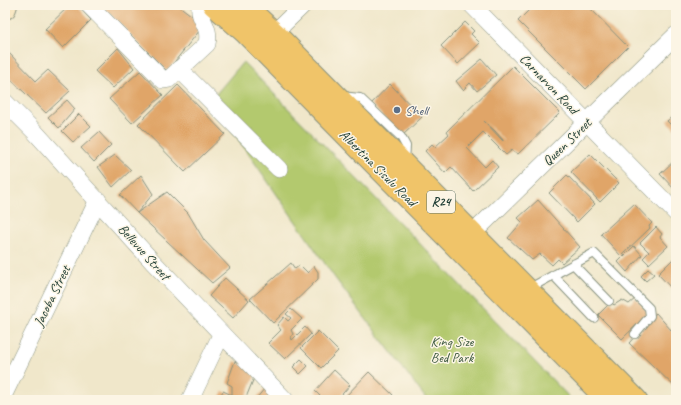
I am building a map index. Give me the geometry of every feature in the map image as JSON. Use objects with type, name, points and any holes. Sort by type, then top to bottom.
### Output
[{"type":"main road","name":"Albertina Sisulu Road","points":[[214,5],[246,33],[465,241],[527,289],[636,400]]},
{"type":"main road","name":"Albertina Sisulu Road","points":[[244,5],[274,33],[404,165],[465,241],[608,400]]},
{"type":"street","points":[[89,5],[163,80],[169,79],[207,44],[207,27],[200,18],[200,5]]},
{"type":"street","points":[[274,33],[303,5]]},
{"type":"street","name":"Carnarvon Road","points":[[472,5],[676,213]]},
{"type":"street","name":"Queen Street","points":[[465,241],[676,35]]},
{"type":"street","points":[[180,69],[279,169]]},
{"type":"street","name":"Bellevue Street","points":[[5,102],[98,200],[221,335],[285,400]]},
{"type":"street","name":"Jacoba Street","points":[[5,392],[98,200]]},
{"type":"street","points":[[190,400],[221,335]]},
{"type":"lane","points":[[527,289],[591,254],[596,254],[649,308],[650,316],[635,334]]},
{"type":"lane","points":[[573,264],[609,300]]},
{"type":"lane","points":[[553,275],[594,318]]},
{"type":"green space","name":"King Size Bed Park","points":[[243,62],[572,400],[427,400],[335,278],[211,100]]},
{"type":"building","points":[[70,5],[77,5],[91,20],[63,48],[45,29]]},
{"type":"building","points":[[101,5],[178,5],[204,25],[167,71]]},
{"type":"building","points":[[534,5],[587,5],[628,47],[586,89],[518,21]]},
{"type":"building","points":[[465,22],[474,31],[471,34],[480,43],[458,64],[441,46]]},
{"type":"building","points":[[118,48],[134,68],[113,88],[95,71]]},
{"type":"building","points":[[6,50],[36,81],[48,70],[70,91],[46,113],[5,74]]},
{"type":"building","points":[[482,59],[496,75],[477,91],[470,83],[463,90],[456,81]]},
{"type":"building","points":[[513,66],[560,113],[518,154],[512,150],[506,155],[483,132],[467,148],[485,167],[492,160],[498,167],[473,191],[451,167],[445,173],[425,151],[432,144],[435,147],[449,134],[447,131]],"holes":[[[484,121],[495,131],[503,141]]]},
{"type":"building","points":[[140,71],[163,95],[132,123],[109,99]]},
{"type":"building","points":[[390,84],[422,117],[402,136],[371,104]]},
{"type":"building","points":[[178,85],[225,134],[185,172],[138,124]]},
{"type":"building","points":[[67,100],[75,109],[59,128],[48,117]]},
{"type":"building","points":[[676,113],[676,130],[667,121]]},
{"type":"building","points":[[79,114],[91,126],[73,142],[62,131]]},
{"type":"building","points":[[99,132],[111,145],[94,162],[81,148]]},
{"type":"building","points":[[590,154],[619,183],[600,202],[571,172]]},
{"type":"building","points":[[115,155],[131,170],[113,187],[98,167]]},
{"type":"building","points":[[676,159],[676,191],[660,174]]},
{"type":"building","points":[[141,175],[153,194],[137,213],[120,195]]},
{"type":"building","points":[[567,175],[595,204],[577,222],[549,193]]},
{"type":"building","points":[[167,192],[188,213],[204,240],[230,268],[212,283],[137,213]]},
{"type":"building","points":[[538,200],[580,247],[562,263],[558,259],[552,265],[540,254],[532,260],[508,238],[522,222],[518,218]]},
{"type":"building","points":[[634,204],[652,223],[649,226],[650,228],[621,256],[601,234]]},
{"type":"building","points":[[656,227],[662,234],[660,237],[668,246],[649,264],[643,258],[649,252],[640,243]]},
{"type":"building","points":[[634,246],[642,255],[627,272],[618,262]]},
{"type":"building","points":[[676,256],[676,288],[673,290],[658,274]]},
{"type":"building","points":[[291,263],[295,269],[300,265],[308,273],[314,266],[318,272],[318,279],[273,323],[250,299]]},
{"type":"building","points":[[648,269],[654,274],[646,281],[641,276]]},
{"type":"building","points":[[225,278],[249,300],[233,318],[209,296]]},
{"type":"building","points":[[636,298],[649,313],[622,339],[598,315],[611,302],[614,305],[622,300],[629,304]]},
{"type":"building","points":[[291,309],[302,319],[291,330],[293,334],[291,337],[292,340],[305,327],[311,334],[285,359],[268,343],[281,330],[277,325],[284,317],[288,321],[291,318],[286,314]]},
{"type":"building","points":[[656,313],[671,330],[676,325],[676,388],[629,343]]},
{"type":"building","points":[[318,331],[338,351],[321,368],[301,348]]},
{"type":"building","points":[[301,359],[308,366],[300,374],[293,367]]},
{"type":"building","points":[[235,361],[256,373],[245,400],[218,400],[223,391],[232,395],[232,386],[227,383]]},
{"type":"building","points":[[334,370],[350,385],[337,400],[324,400],[315,391]]},
{"type":"building","points":[[369,372],[393,395],[388,400],[342,400]]},
{"type":"building","points":[[265,388],[276,400],[255,400]]},
{"type":"place","name":"Shell","points":[[397,110]]}]
